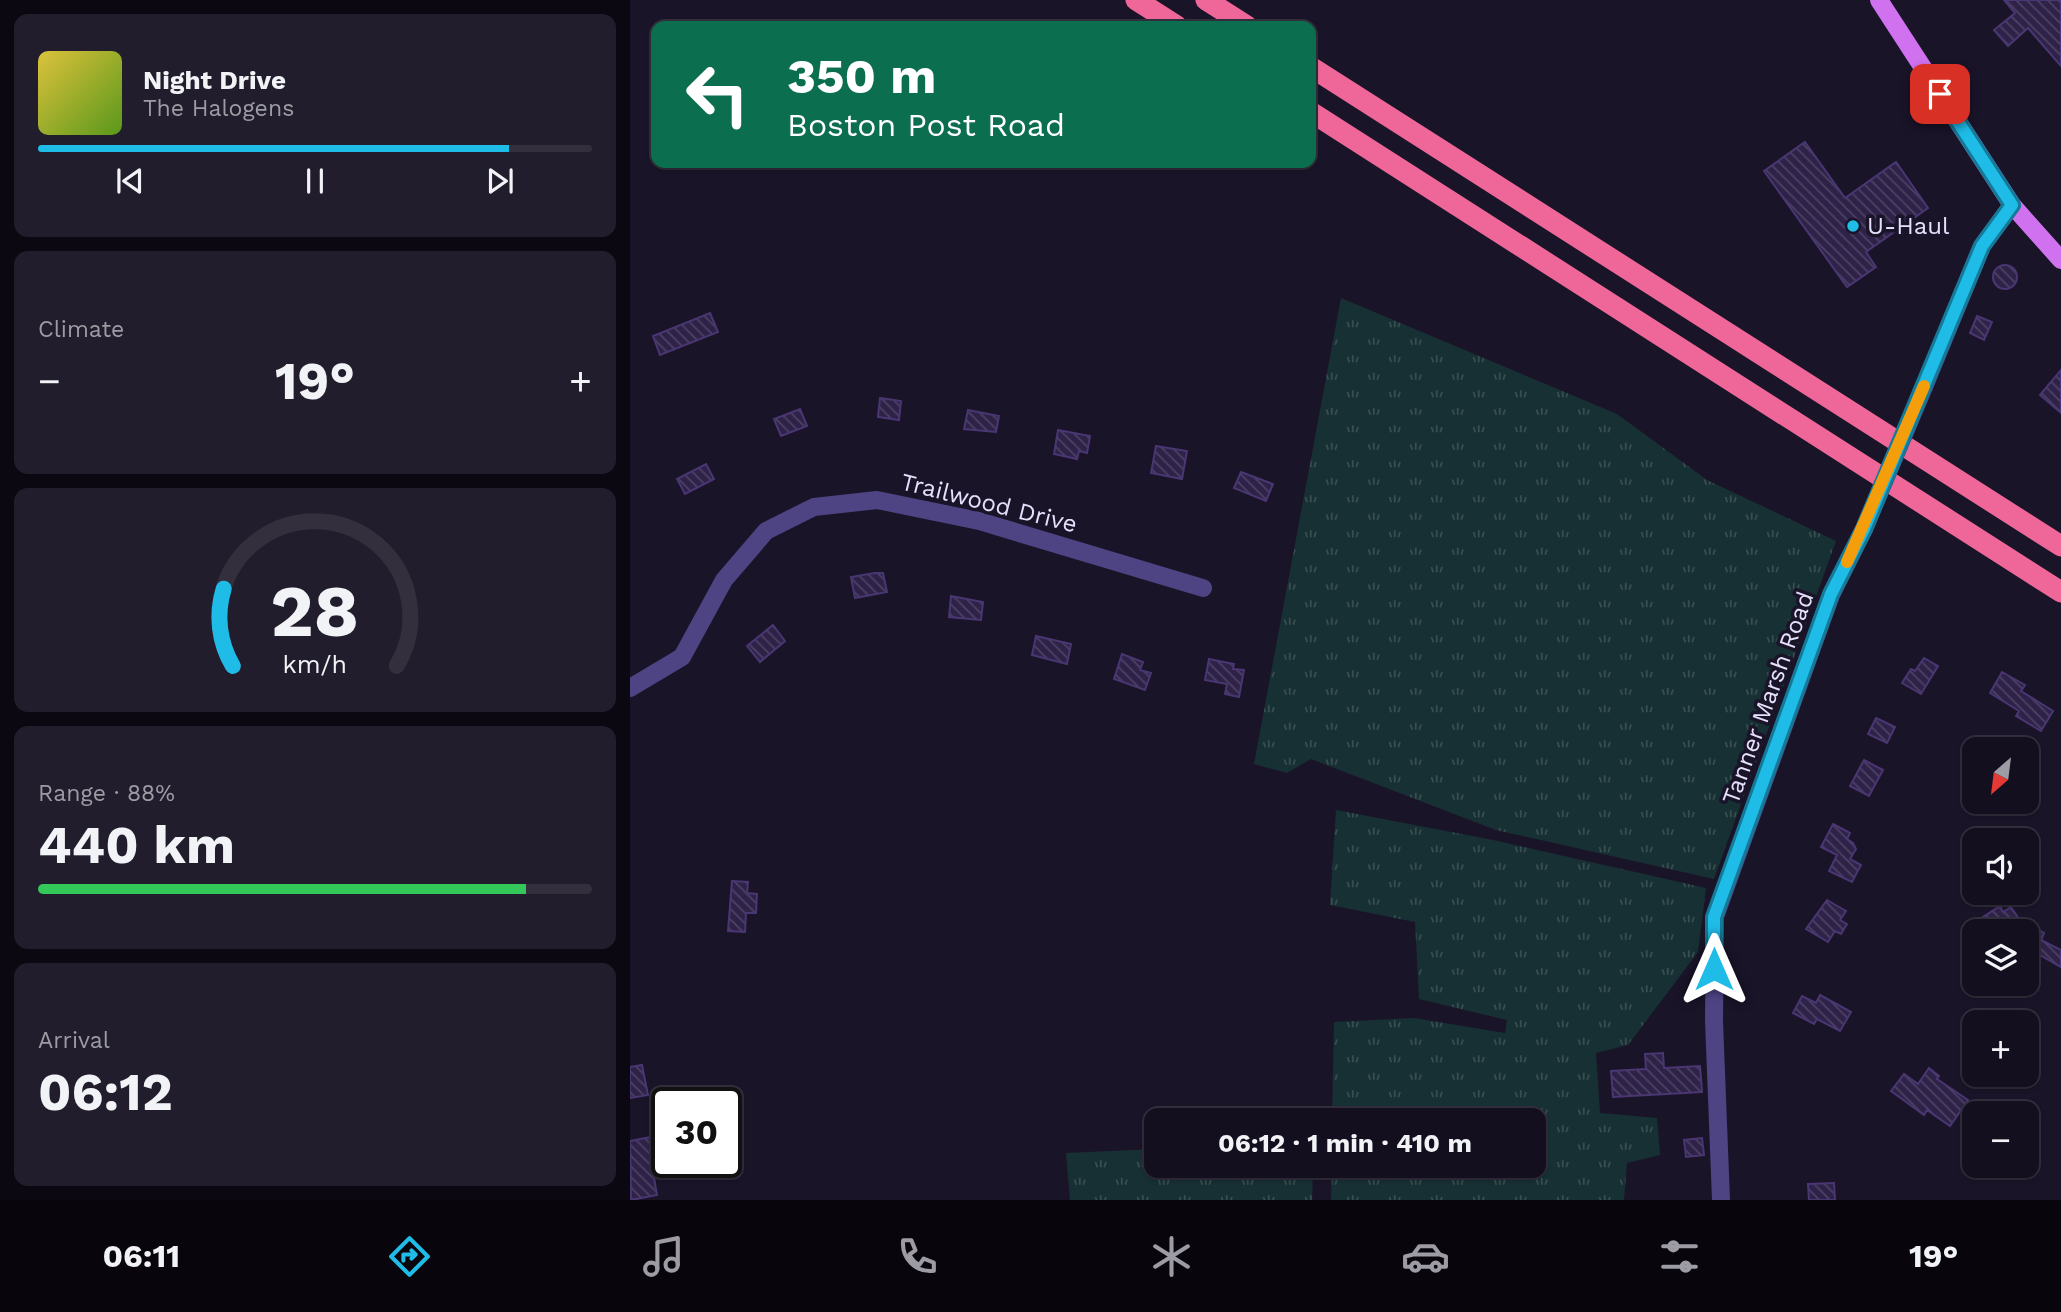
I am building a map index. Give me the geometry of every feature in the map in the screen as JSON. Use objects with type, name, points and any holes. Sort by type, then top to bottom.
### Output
[{"type":"highway","points":[[1136,0],[1169,21]]},
{"type":"highway","points":[[1206,0],[1239,21]]},
{"type":"highway","points":[[1316,70],[2061,546]]},
{"type":"highway","points":[[1316,115],[2061,592]]},
{"type":"highway","points":[[1949,474],[2061,539]]},
{"type":"main road","points":[[1879,0],[2012,205],[2061,260]]},
{"type":"street","name":"Tanner Marsh Road","points":[[1721,1200],[1714,1021],[1714,917],[1831,594],[1864,529],[1982,246],[2012,205]]},
{"type":"street","name":"Trailwood Drive","points":[[630,688],[682,657],[724,580],[766,531],[814,507],[877,500],[966,518],[1203,588]]},
{"type":"green space","points":[[1341,298],[1617,414],[1707,480],[1836,541],[1714,879],[1496,830],[1311,759],[1287,773],[1254,764]]},
{"type":"green space","points":[[1336,810],[1493,840],[1706,888],[1698,952],[1628,1045],[1596,1053],[1600,1113],[1657,1118],[1660,1155],[1627,1163],[1624,1200],[1331,1200],[1332,1178],[1546,1178],[1546,1108],[1332,1108],[1334,1022],[1414,1018],[1505,1033],[1507,1020],[1419,999],[1415,922],[1330,905]]},
{"type":"green space","points":[[1144,1150],[1144,1178],[1313,1178],[1312,1200],[1070,1200],[1066,1153]]},
{"type":"building","points":[[2004,0],[2061,0],[2061,66],[2028,28],[2008,46],[1994,30],[2015,13]]},
{"type":"building","name":"U-Haul","points":[[1805,142],[1845,198],[1896,162],[1928,208],[1866,252],[1876,267],[1847,287],[1764,171]]},
{"type":"building","points":[[2005,265],[2013,269],[2017,277],[2013,285],[2005,289],[1997,285],[1993,277],[1997,269]]},
{"type":"building","points":[[710,313],[718,332],[660,355],[653,336]]},
{"type":"building","points":[[1977,316],[1992,322],[1984,340],[1970,333]]},
{"type":"building","points":[[2061,370],[2061,413],[2040,395]]},
{"type":"building","points":[[880,398],[901,401],[899,420],[878,417]]},
{"type":"building","points":[[800,409],[807,426],[781,436],[774,419]]},
{"type":"building","points":[[968,410],[999,416],[996,432],[964,429]]},
{"type":"building","points":[[1058,430],[1090,436],[1087,453],[1079,451],[1077,459],[1054,454]]},
{"type":"building","points":[[1156,446],[1187,451],[1182,479],[1151,473]]},
{"type":"building","points":[[706,464],[714,479],[685,494],[677,479]]},
{"type":"building","points":[[1241,472],[1273,484],[1266,501],[1234,488]]},
{"type":"building","points":[[883,573],[887,592],[855,598],[851,577]]},
{"type":"building","points":[[951,596],[983,602],[981,620],[949,617]]},
{"type":"building","points":[[773,625],[785,641],[760,662],[747,646]]},
{"type":"building","points":[[1036,636],[1071,644],[1067,664],[1032,655]]},
{"type":"building","points":[[1122,654],[1143,662],[1140,670],[1151,673],[1145,690],[1114,679]]},
{"type":"building","points":[[1924,658],[1938,666],[1921,694],[1902,683],[1911,669],[1915,671]]},
{"type":"building","points":[[1209,659],[1234,664],[1233,669],[1244,670],[1239,697],[1225,694],[1227,684],[1205,680]]},
{"type":"building","points":[[2002,672],[2025,685],[2021,691],[2053,711],[2041,731],[2016,716],[2019,711],[1990,693]]},
{"type":"building","points":[[1876,718],[1895,727],[1887,743],[1868,734]]},
{"type":"building","points":[[1864,760],[1883,770],[1869,796],[1850,786]]},
{"type":"building","points":[[1833,824],[1850,833],[1847,839],[1856,849],[1850,859],[1861,865],[1852,882],[1829,871],[1837,855],[1821,847]]},
{"type":"building","points":[[732,881],[748,882],[747,893],[757,894],[756,913],[746,913],[745,932],[728,931]]},
{"type":"building","points":[[1827,900],[1846,911],[1840,920],[1847,924],[1841,934],[1835,931],[1828,942],[1806,929]]},
{"type":"building","points":[[2000,906],[2003,912],[2011,907],[2019,919],[1984,919],[1983,917]]},
{"type":"building","points":[[2039,930],[2044,933],[2041,940],[2061,950],[2061,967],[2039,955]]},
{"type":"building","points":[[1820,995],[1851,1012],[1840,1031],[1817,1019],[1814,1024],[1793,1013],[1802,996],[1816,1003]]},
{"type":"building","points":[[1663,1053],[1664,1068],[1700,1066],[1702,1092],[1613,1097],[1611,1071],[1646,1069],[1645,1054]]},
{"type":"building","points":[[642,1065],[648,1095],[630,1098],[630,1067]]},
{"type":"building","points":[[1929,1068],[1939,1076],[1937,1079],[1968,1100],[1962,1101],[1962,1109],[1950,1126],[1927,1110],[1924,1115],[1891,1091],[1904,1074],[1918,1084]]},
{"type":"building","points":[[651,1137],[651,1178],[654,1178],[657,1195],[631,1200],[630,1141]]},
{"type":"building","points":[[1702,1138],[1704,1155],[1686,1157],[1684,1140]]},
{"type":"building","points":[[1834,1183],[1835,1200],[1809,1200],[1808,1184]]},
{"type":"slow traffic","points":[[1847,562],[1864,529],[1924,386]]},
{"type":"place","name":"U-Haul","points":[[1853,226]]},
{"type":"route","points":[[1714,969],[1714,917],[1831,594],[1864,529],[1982,246],[1995,224],[2012,205],[1940,94]]}]
